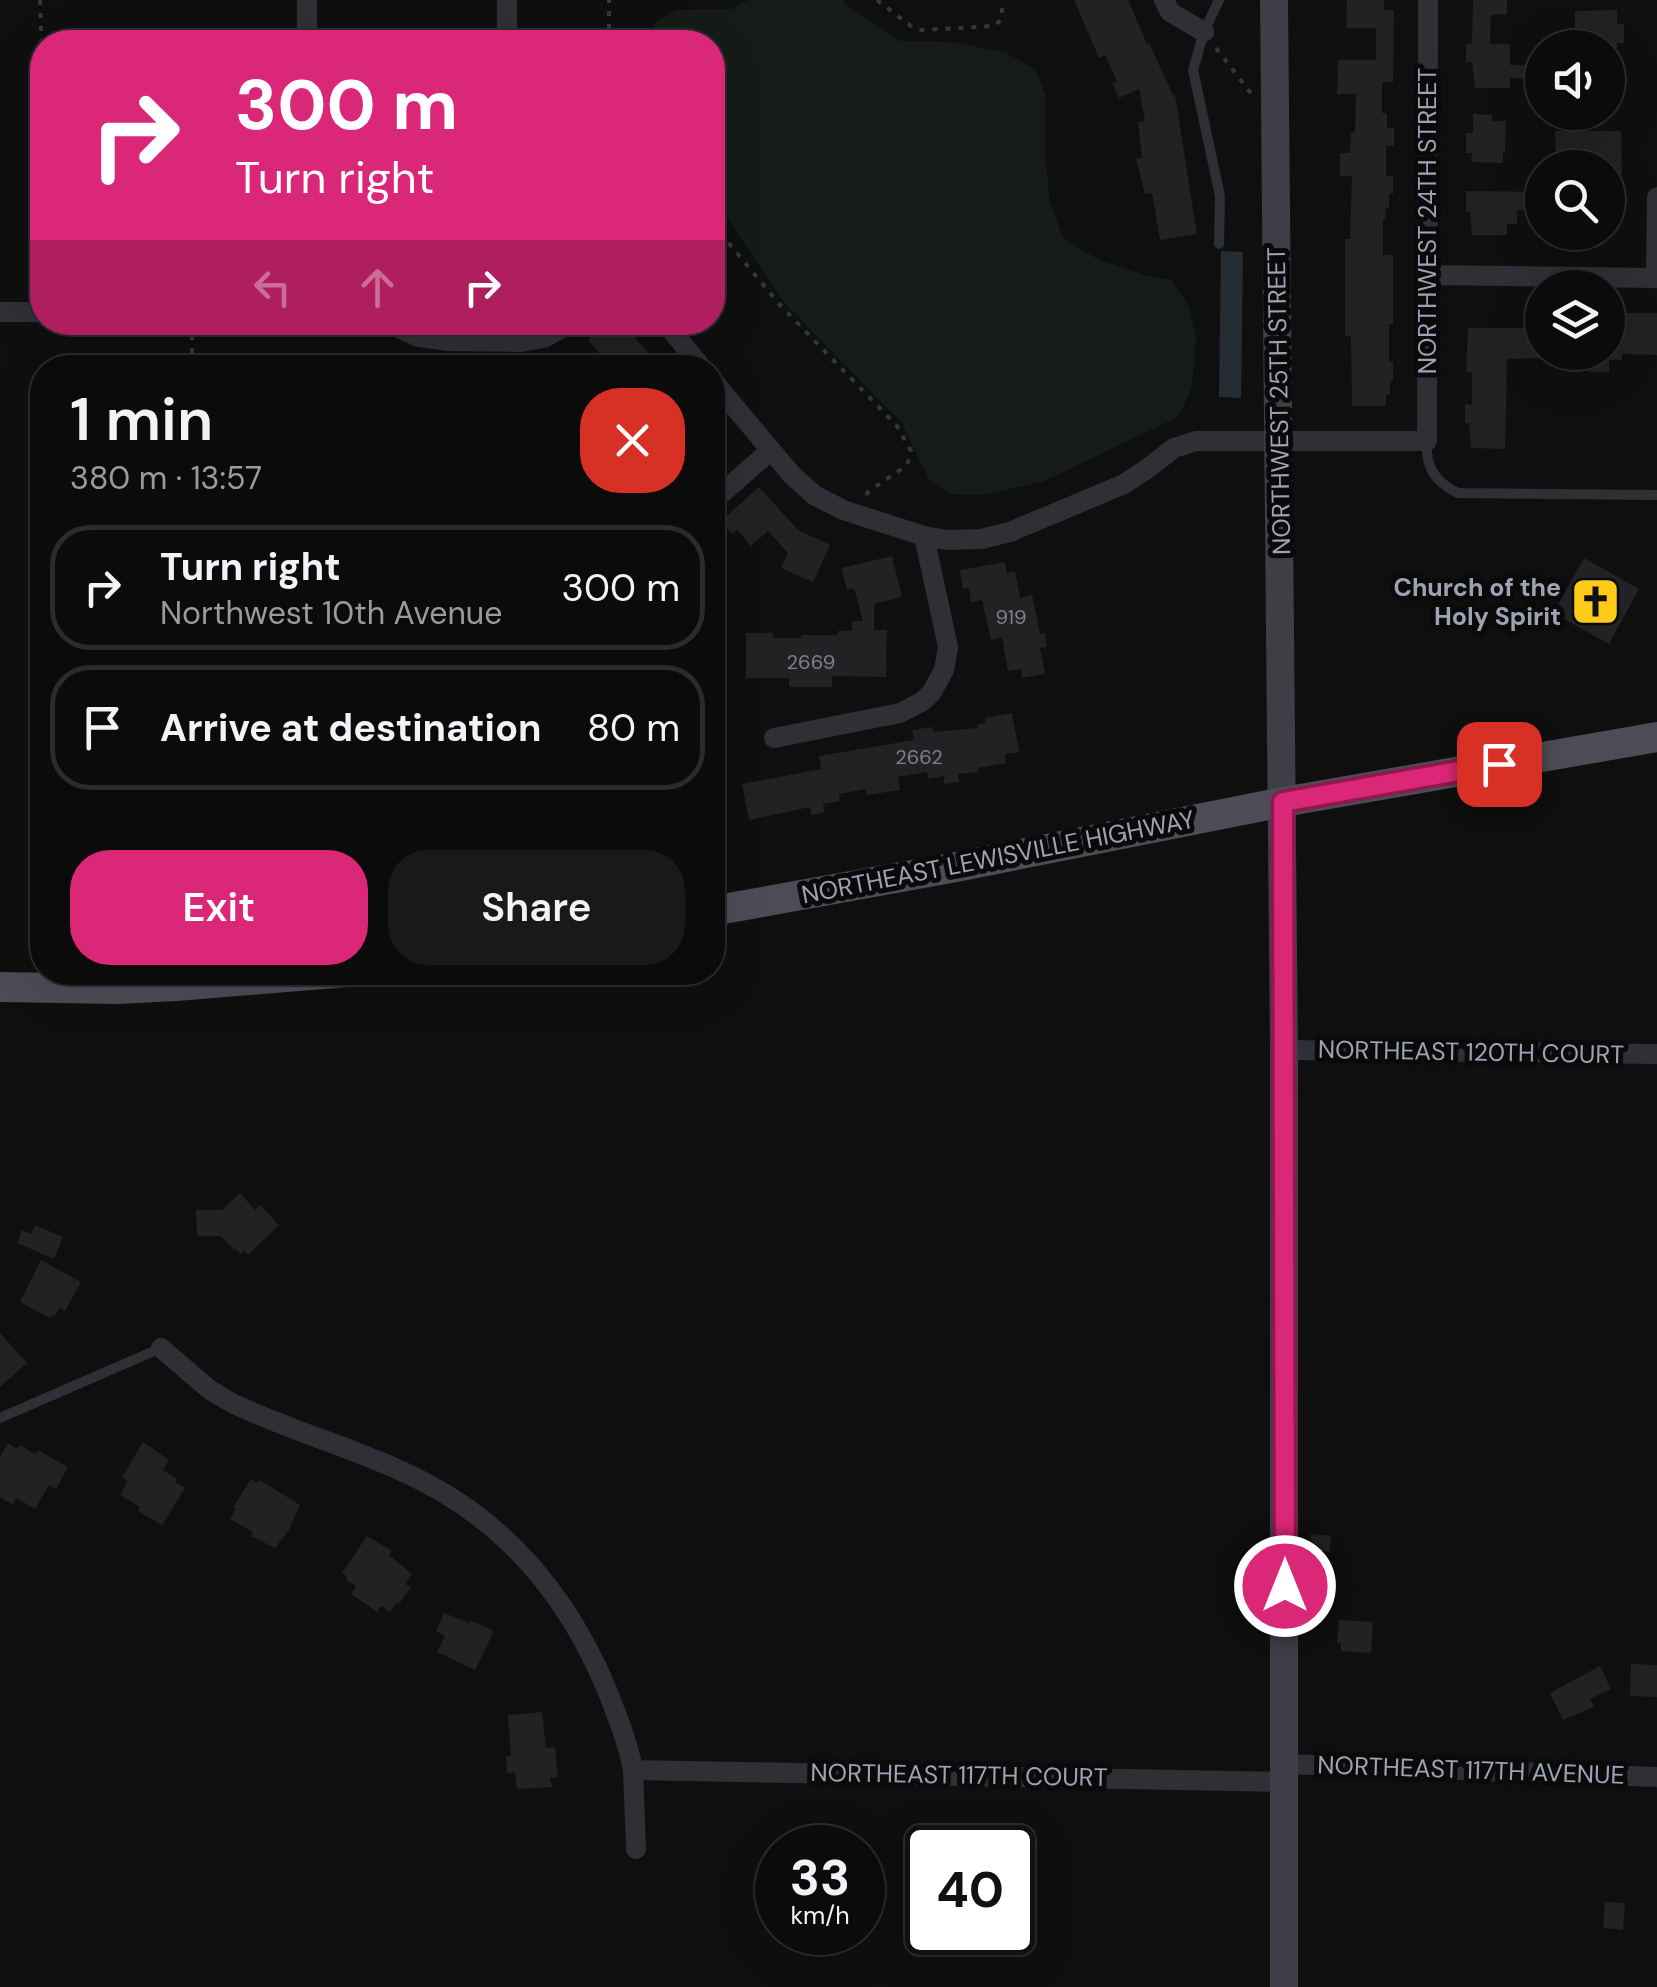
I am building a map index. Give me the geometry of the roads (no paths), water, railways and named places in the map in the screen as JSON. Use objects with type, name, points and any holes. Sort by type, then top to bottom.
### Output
[{"type":"main road","name":"NORTHEAST LEWISVILLE HIGHWAY","points":[[725,909],[1283,802],[1657,736]]},
{"type":"main road","points":[[0,987],[188,985]]},
{"type":"street","points":[[307,0],[307,30]]},
{"type":"street","points":[[507,0],[507,30]]},
{"type":"street","points":[[1164,0],[1170,12],[1204,32]]},
{"type":"street","name":"NORTHWEST 25TH STREET","points":[[1274,0],[1283,802],[1284,1987]]},
{"type":"street","name":"NORTHWEST 24TH STREET","points":[[1427,441],[1428,0]]},
{"type":"street","points":[[1428,275],[1656,278],[1657,197]]},
{"type":"street","points":[[0,312],[30,312]]},
{"type":"street","points":[[414,335],[448,341],[521,342],[550,335]]},
{"type":"street","points":[[675,335],[691,355]]},
{"type":"street","points":[[725,396],[801,486],[828,504],[924,536],[966,540],[1010,532],[1124,484],[1182,444],[1209,440],[1427,441]]},
{"type":"street","points":[[725,490],[770,450]]},
{"type":"street","points":[[774,738],[900,713],[922,701],[939,682],[948,647],[924,536]]},
{"type":"street","name":"NORTHEAST 120TH COURT","points":[[1284,1050],[1657,1054]]},
{"type":"street","points":[[161,1348],[210,1390],[232,1403],[359,1452],[459,1502],[498,1532],[540,1574],[580,1633],[618,1718],[633,1770],[636,1849]]},
{"type":"street","name":"NORTHEAST 117TH COURT","points":[[633,1770],[1285,1773]]},
{"type":"street","name":"NORTHEAST 117TH AVENUE","points":[[1285,1773],[1657,1776]]},
{"type":"lane","points":[[1219,244],[1220,196],[1193,70],[1204,32],[1220,0]]},
{"type":"lane","points":[[1427,441],[1429,468],[1446,488],[1458,493],[1657,495]]},
{"type":"lane","points":[[0,1418],[161,1348]]},
{"type":"place","name":"Church of the Holy Spirit","points":[[1596,601]]}]
